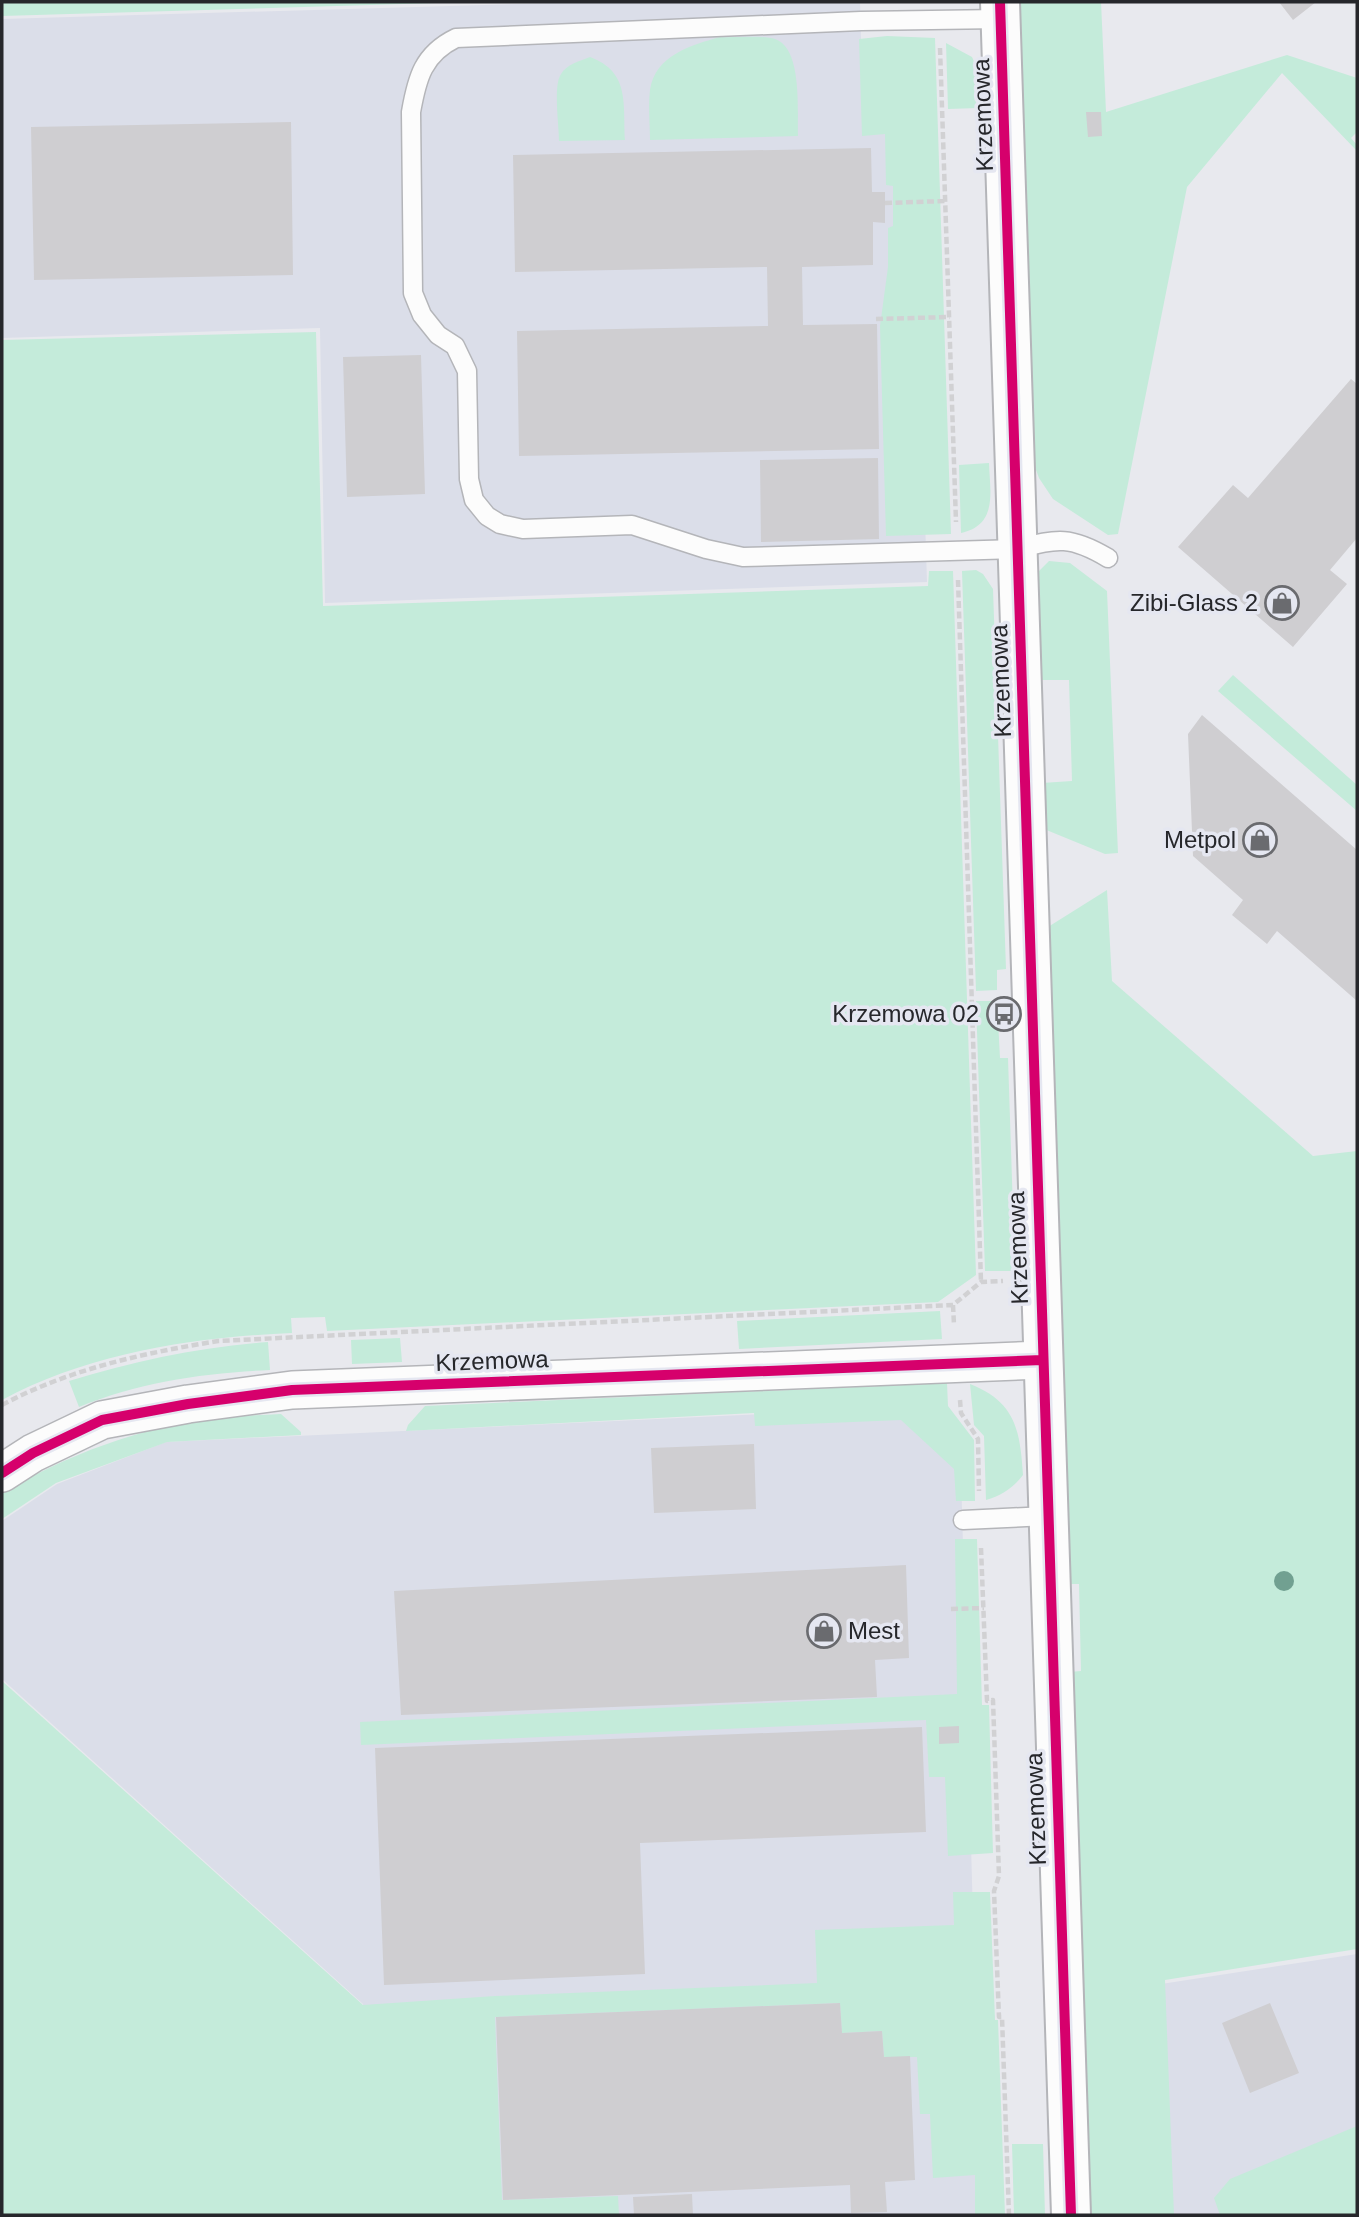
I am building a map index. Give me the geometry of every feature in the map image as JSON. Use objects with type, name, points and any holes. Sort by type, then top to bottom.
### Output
[{"type":"street","name":"Krzemowa","points":[[1001,10],[1071,2215]]},
{"type":"street","name":"Krzemowa","points":[[2,1473],[33,1453],[102,1420],[188,1404],[292,1390],[1042,1360]]},
{"type":"lane","points":[[1001,10],[939,20],[456,38],[440,46],[427,59],[416,85],[411,112],[413,293],[422,315],[438,335],[455,346],[467,371],[469,480],[474,500],[487,516],[500,524],[523,529],[632,525],[706,549],[743,557],[1018,549],[1049,540],[1073,541],[1108,558]]},
{"type":"lane","points":[[971,1520],[1047,1516]]},
{"type":"path","points":[[939,20],[981,1282]]},
{"type":"path","points":[[885,203],[946,201]]},
{"type":"path","points":[[876,319],[950,317]]},
{"type":"path","points":[[2,1405],[67,1377],[118,1361],[218,1341],[953,1305],[981,1282],[1040,1281]]},
{"type":"path","points":[[953,1305],[961,1413],[978,1439],[971,1520],[984,1608],[987,1701],[993,1700],[999,1876],[994,1891],[999,2017],[1002,2017],[1009,2215]]},
{"type":"path","points":[[951,1609],[984,1608]]},
{"type":"shaded area","points":[[586,2],[860,2],[861,39],[915,202],[927,582],[325,603],[320,328],[2,338],[2,19]]},
{"type":"shaded area","points":[[895,1408],[961,1472],[981,2215],[370,2215],[363,2004],[2,1679],[2,1521],[57,1484],[166,1442]]},
{"type":"shaded area","points":[[1357,1954],[1357,2215],[1155,2215],[1148,1986]]},
{"type":"green space","points":[[2,2],[469,2],[2,16]]},
{"type":"green space","points":[[1015,2],[1101,2],[1106,112],[1287,55],[1357,78],[1357,132],[1351,138],[1357,145],[1357,151],[1282,73],[1187,187],[1118,534],[1108,535],[1053,499],[1039,478],[1032,459]]},
{"type":"green space","points":[[887,36],[935,38],[951,534],[886,536],[880,326],[888,267],[888,228],[893,226],[893,186],[886,185],[885,134],[862,136],[859,39]]},
{"type":"green space","points":[[720,37],[770,38],[784,45],[790,55],[797,82],[798,136],[650,140],[650,90],[659,68],[676,53]]},
{"type":"green space","points":[[946,43],[972,57],[976,66],[978,108],[948,109]]},
{"type":"green space","points":[[590,57],[603,63],[618,80],[624,101],[625,140],[559,141],[557,96],[561,74],[574,63]]},
{"type":"green space","points":[[316,332],[323,606],[928,586],[929,571],[953,571],[976,1275],[938,1302],[327,1331],[325,1317],[291,1318],[292,1333],[218,1339],[143,1350],[70,1370],[2,1400],[2,340]]},
{"type":"green space","points":[[989,463],[990,496],[986,515],[973,529],[961,533],[959,465]]},
{"type":"green space","points":[[1049,561],[1070,563],[1107,591],[1118,853],[1105,854],[1044,829],[1042,783],[1072,781],[1069,680],[1038,680],[1036,574]]},
{"type":"green space","points":[[976,570],[983,574],[993,589],[1006,969],[997,970],[997,990],[976,991],[962,571]]},
{"type":"green space","points":[[1233,675],[1357,785],[1357,811],[1218,691]]},
{"type":"green space","points":[[1107,890],[1112,981],[1313,1156],[1357,1151],[1357,1949],[1165,1980],[1174,2215],[1087,2215],[1069,1672],[1081,1671],[1079,1584],[1068,1584],[1048,927]]},
{"type":"green space","points":[[976,1001],[997,1001],[1000,1058],[1008,1058],[1015,1271],[985,1271]]},
{"type":"green space","points":[[940,1311],[942,1339],[739,1349],[737,1321]]},
{"type":"green space","points":[[400,1338],[402,1362],[352,1364],[351,1340]]},
{"type":"green space","points":[[268,1342],[270,1370],[173,1380],[125,1391],[79,1407],[69,1381],[167,1356]]},
{"type":"green space","points":[[947,1383],[948,1406],[974,1440],[975,1501],[956,1501],[954,1469],[901,1420],[755,1426],[754,1413],[406,1431],[425,1406]]},
{"type":"green space","points":[[970,1384],[985,1391],[1006,1409],[1013,1420],[1020,1445],[1023,1475],[1007,1490],[986,1500],[984,1436],[974,1425]]},
{"type":"green space","points":[[281,1414],[301,1435],[167,1442],[56,1483],[2,1519],[2,1493],[78,1455],[132,1436],[188,1422]]},
{"type":"green space","points":[[955,1539],[977,1539],[982,1705],[989,1705],[993,1853],[948,1856],[945,1777],[929,1777],[926,1720],[361,1745],[360,1722],[957,1694]]},
{"type":"green space","points":[[2,1681],[363,2005],[495,1996],[817,1983],[815,1930],[954,1925],[953,1892],[990,1892],[1005,2215],[975,2215],[975,2175],[933,2178],[930,2114],[920,2114],[917,2057],[884,2057],[882,2031],[842,2033],[840,2003],[495,2017],[502,2200],[618,2196],[619,2215],[2,2215]]},
{"type":"green space","points":[[1357,2126],[1357,2215],[1220,2215],[1214,2198],[1230,2179]]},
{"type":"green space","points":[[1012,2144],[1043,2144],[1045,2215],[1014,2215]]},
{"type":"building","points":[[1279,2],[1316,2],[1293,20]]},
{"type":"building","points":[[1086,112],[1101,112],[1102,136],[1088,137]]},
{"type":"building","points":[[291,122],[293,275],[34,280],[31,127]]},
{"type":"building","points":[[871,148],[872,192],[885,192],[885,223],[873,222],[873,265],[802,267],[803,325],[877,324],[879,449],[519,456],[517,331],[768,326],[767,267],[515,272],[513,155]]},
{"type":"building","points":[[421,355],[425,494],[347,497],[343,357]]},
{"type":"building","points":[[1351,379],[1357,384],[1357,538],[1330,570],[1347,584],[1293,647],[1178,547],[1233,485],[1248,498]]},
{"type":"building","points":[[878,458],[879,539],[761,542],[760,460]]},
{"type":"building","points":[[1202,715],[1357,850],[1357,1001],[1277,931],[1267,944],[1232,915],[1243,900],[1193,856],[1188,734]]},
{"type":"building","points":[[754,1444],[756,1509],[654,1513],[651,1448]]},
{"type":"building","points":[[906,1565],[909,1658],[875,1660],[877,1697],[401,1715],[394,1591]]},
{"type":"building","points":[[959,1726],[959,1743],[939,1744],[939,1727]]},
{"type":"building","points":[[922,1727],[926,1832],[640,1843],[645,1974],[384,1985],[375,1748]]},
{"type":"building","points":[[840,2003],[842,2033],[882,2031],[884,2057],[910,2056],[915,2180],[885,2182],[887,2212],[851,2213],[850,2185],[503,2200],[496,2017]]},
{"type":"building","points":[[1270,2003],[1299,2073],[1250,2093],[1222,2023]]},
{"type":"building","points":[[692,2194],[693,2215],[634,2215],[633,2197]]},
{"type":"cycle path","points":[[1000,2],[1071,2215]]},
{"type":"cycle path","points":[[2,1473],[33,1453],[102,1420],[188,1404],[292,1390],[1042,1360]]},
{"type":"place","name":"Zibi-Glass 2","points":[[1282,603]]},
{"type":"place","name":"Metpol","points":[[1260,840]]},
{"type":"place","name":"Krzemowa 02","points":[[1004,1014]]},
{"type":"place","name":"Mest","points":[[824,1631]]}]
